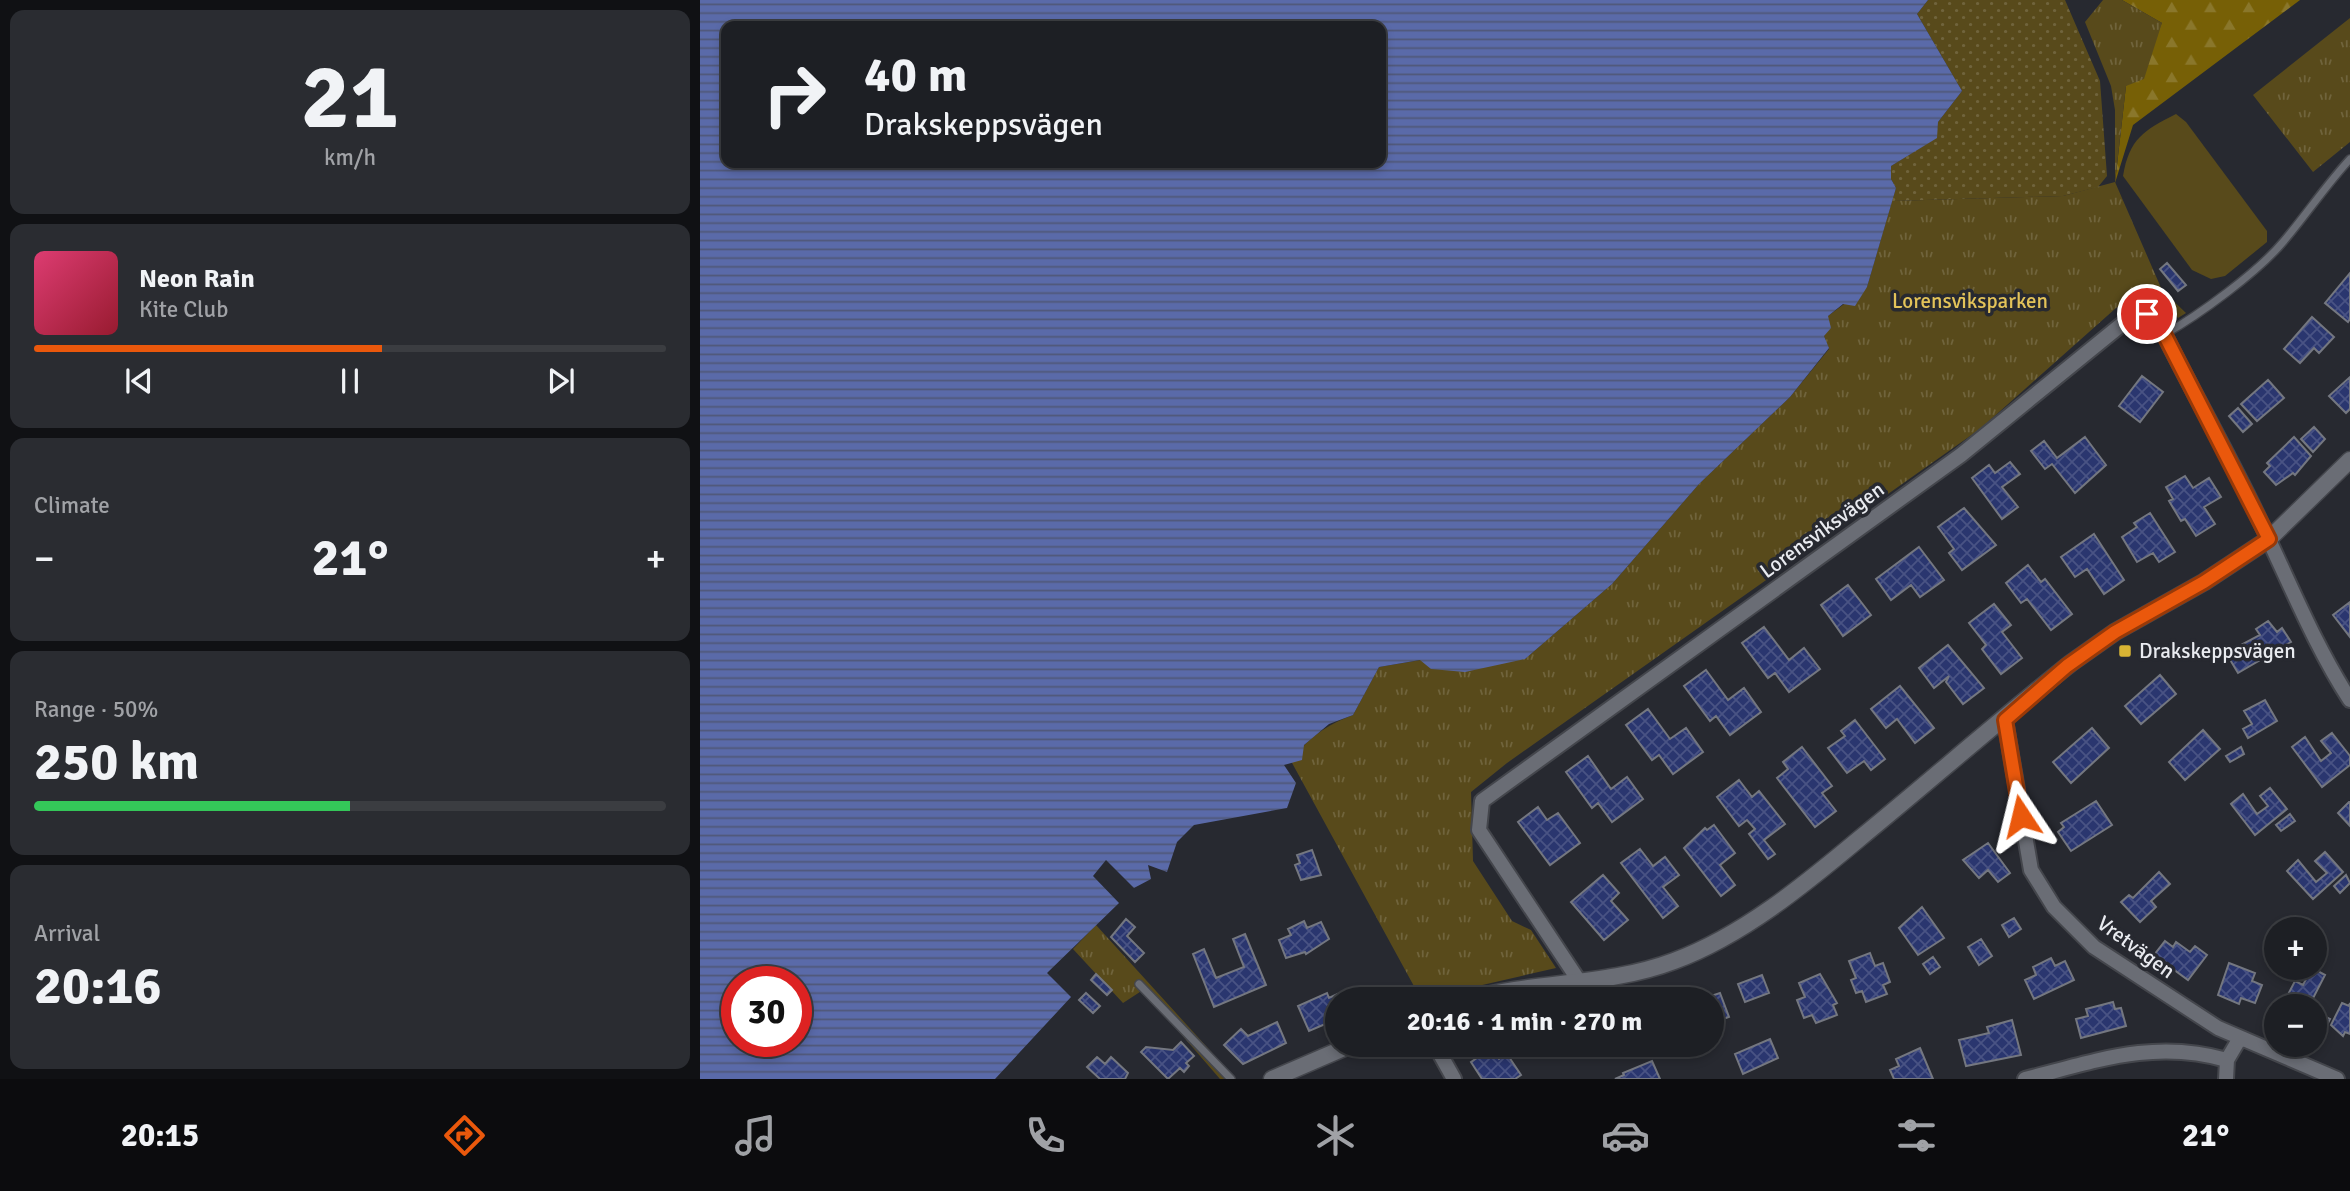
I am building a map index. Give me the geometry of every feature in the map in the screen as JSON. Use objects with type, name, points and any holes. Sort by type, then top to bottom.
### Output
[{"type":"street","name":"Lorensviksvägen","points":[[1581,984],[1479,830],[1482,801],[1961,455],[2132,316],[2147,314],[2159,324],[2269,539],[2284,576],[2335,677],[2350,700]]},
{"type":"street","points":[[1559,987],[1674,961],[1744,925],[1818,873],[2067,666],[2115,632],[2204,582],[2269,539],[2350,460]]},
{"type":"street","name":"Vretvägen","points":[[2005,720],[2031,870],[2054,907],[2094,947],[2218,1028],[2337,1079]]},
{"type":"street","points":[[2226,1079],[2227,1060],[2240,1038]]},
{"type":"street","points":[[2025,1079],[2137,1051],[2196,1051],[2227,1060]]},
{"type":"street","points":[[1272,1079],[1325,1056]]},
{"type":"street","points":[[1442,1057],[1454,1079]]},
{"type":"lane","points":[[2164,335],[2189,320],[2281,244],[2323,188],[2350,159]]},
{"type":"lane","points":[[1139,984],[1231,1079]]},
{"type":"green space","points":[[1928,0],[2065,0],[2100,81],[2107,176],[2098,187],[2063,196],[1892,201],[1896,188],[1891,179],[1891,166],[1936,138],[1938,122],[1962,91],[1917,14]]},
{"type":"green space","points":[[2103,0],[2122,0],[2162,23],[2144,79],[2126,86],[2115,182],[2115,110],[2111,86],[2085,22]]},
{"type":"green space","points":[[2122,0],[2300,0],[2133,125],[2115,183],[2126,86],[2162,23]]},
{"type":"green space","points":[[2350,18],[2350,142],[2313,172],[2253,95]]},
{"type":"green space","points":[[2176,114],[2186,122],[2267,231],[2267,242],[2225,276],[2211,279],[2192,270],[2123,176],[2134,144],[2155,125]]},
{"type":"green space","name":"Lorensviksparken","points":[[2115,182],[2162,290],[2186,313],[2178,318],[2165,302],[2142,293],[2116,308],[1980,429],[1507,763],[1471,792],[1473,861],[1512,921],[1531,930],[1556,968],[1473,987],[1414,987],[1291,761],[1297,753],[1318,733],[1353,715],[1379,667],[1421,660],[1525,659],[1612,584],[1699,484],[1790,397],[1829,349],[1824,336],[1828,316],[1867,287],[1892,201],[2063,196]]},
{"type":"green space","points":[[1096,925],[1236,1079],[1220,1079],[1143,990],[1123,1003],[1073,949]]},
{"type":"water","points":[[700,0],[1928,0],[1917,14],[1962,91],[1938,122],[1937,138],[1891,166],[1891,179],[1896,188],[1867,287],[1855,306],[1843,304],[1828,316],[1831,328],[1824,336],[1829,348],[1790,397],[1699,484],[1612,584],[1525,659],[1465,672],[1431,669],[1420,660],[1379,667],[1353,715],[1329,724],[1304,745],[1302,760],[1284,765],[1296,783],[1287,808],[1194,825],[1177,842],[1167,872],[1148,865],[1151,879],[1134,888],[1106,860],[1093,876],[1119,903],[1047,973],[1071,997],[995,1079],[700,1079]]},
{"type":"building","points":[[2167,263],[2186,285],[2178,291],[2160,269]]},
{"type":"building","points":[[2350,273],[2350,319],[2348,322],[2325,303]]},
{"type":"building","points":[[2312,317],[2334,337],[2319,353],[2314,348],[2300,363],[2284,349]]},
{"type":"building","points":[[2142,376],[2163,392],[2140,422],[2119,406]]},
{"type":"building","points":[[2350,377],[2350,409],[2346,413],[2329,396]]},
{"type":"building","points":[[2268,380],[2284,398],[2257,421],[2241,404]]},
{"type":"building","points":[[2238,408],[2252,424],[2243,432],[2229,416]]},
{"type":"building","points":[[2314,427],[2325,439],[2313,452],[2301,439]]},
{"type":"building","points":[[2085,437],[2106,465],[2075,493],[2052,464],[2045,469],[2031,451],[2044,441],[2057,458]]},
{"type":"building","points":[[2294,437],[2311,456],[2295,475],[2293,473],[2276,485],[2264,472],[2270,466],[2267,463]]},
{"type":"building","points":[[2010,462],[2020,474],[2002,487],[2018,507],[2002,519],[1972,478],[1989,465],[1995,473]]},
{"type":"building","points":[[2185,476],[2193,488],[2209,478],[2221,497],[2204,507],[2215,524],[2196,536],[2185,519],[2181,521],[2169,501],[2173,499],[2166,487]]},
{"type":"building","points":[[1964,508],[1996,545],[1962,570],[1949,553],[1954,549],[1938,527]]},
{"type":"building","points":[[2150,513],[2175,552],[2159,562],[2153,553],[2137,562],[2122,537],[2137,527],[2134,523]]},
{"type":"building","points":[[2094,534],[2124,580],[2104,594],[2087,569],[2075,577],[2061,557]]},
{"type":"building","points":[[1919,547],[1944,580],[1920,597],[1911,585],[1891,600],[1876,579]]},
{"type":"building","points":[[2028,565],[2041,582],[2045,579],[2072,614],[2051,630],[2027,599],[2021,603],[2006,583]]},
{"type":"building","points":[[1848,585],[1871,615],[1843,636],[1821,605]]},
{"type":"building","points":[[2350,602],[2350,637],[2333,615]]},
{"type":"building","points":[[1994,604],[2011,625],[2002,632],[2022,658],[2001,674],[1982,649],[1986,645],[1969,623]]},
{"type":"building","points":[[2268,621],[2277,632],[2282,628],[2291,642],[2238,673],[2226,653],[2260,635],[2256,629]]},
{"type":"building","points":[[1764,627],[1789,660],[1804,648],[1820,669],[1789,692],[1775,673],[1768,678],[1742,643]]},
{"type":"building","points":[[1948,645],[1984,688],[1963,704],[1946,682],[1949,676],[1934,688],[1919,668]]},
{"type":"building","points":[[1706,670],[1728,700],[1744,688],[1761,712],[1730,735],[1716,716],[1710,721],[1684,686]]},
{"type":"building","points":[[2160,675],[2176,694],[2141,724],[2125,706]]},
{"type":"building","points":[[1900,686],[1934,728],[1915,743],[1897,719],[1886,728],[1871,709]]},
{"type":"building","points":[[2265,700],[2277,721],[2248,738],[2243,729],[2252,724],[2244,711]]},
{"type":"building","points":[[1648,709],[1670,739],[1686,728],[1703,752],[1673,774],[1659,755],[1652,760],[1626,725]]},
{"type":"building","points":[[1855,720],[1885,759],[1871,770],[1864,761],[1847,773],[1828,748],[1845,736],[1841,731]]},
{"type":"building","points":[[2092,728],[2109,748],[2071,783],[2053,762]]},
{"type":"building","points":[[2203,730],[2220,749],[2185,780],[2169,762]]},
{"type":"building","points":[[2332,733],[2350,756],[2350,765],[2322,787],[2292,747],[2305,737],[2321,761],[2331,753],[2321,741]]},
{"type":"building","points":[[1802,747],[1832,786],[1822,793],[1836,811],[1815,827],[1777,778],[1788,769],[1783,762]]},
{"type":"building","points":[[2241,747],[2244,754],[2230,762],[2226,756]]},
{"type":"building","points":[[1588,756],[1611,789],[1627,777],[1643,799],[1612,822],[1598,803],[1592,808],[1566,772]]},
{"type":"building","points":[[1739,780],[1752,797],[1759,791],[1785,824],[1764,840],[1775,854],[1768,859],[1749,834],[1755,829],[1747,820],[1739,826],[1717,797]]},
{"type":"building","points":[[2270,788],[2287,809],[2255,835],[2231,804],[2243,794],[2257,814],[2268,806],[2260,796]]},
{"type":"building","points":[[2096,801],[2112,825],[2071,851],[2058,832],[2064,827],[2061,823]]},
{"type":"building","points":[[2350,802],[2350,826],[2338,813]]},
{"type":"building","points":[[1538,807],[1547,820],[1558,813],[1580,843],[1550,865],[1518,822]]},
{"type":"building","points":[[2290,814],[2295,821],[2281,831],[2276,825]]},
{"type":"building","points":[[1714,825],[1735,853],[1720,865],[1735,885],[1721,896],[1684,848],[1705,828],[1707,830]]},
{"type":"building","points":[[1988,843],[2010,873],[1998,882],[1988,870],[1979,878],[1963,860]]},
{"type":"building","points":[[1640,849],[1653,866],[1665,857],[1679,875],[1663,887],[1678,906],[1663,918],[1621,863]]},
{"type":"building","points":[[1312,850],[1321,875],[1301,880],[1295,865],[1300,863],[1297,855]]},
{"type":"building","points":[[2325,852],[2343,872],[2313,899],[2287,871],[2298,860],[2316,882],[2327,873],[2315,861]]},
{"type":"building","points":[[2159,872],[2170,884],[2151,901],[2156,907],[2140,922],[2121,902],[2129,895],[2133,898]]},
{"type":"building","points":[[1603,875],[1619,893],[1611,901],[1628,920],[1604,940],[1571,902]]},
{"type":"building","points":[[2346,875],[2350,883],[2340,893],[2334,886]]},
{"type":"building","points":[[1922,907],[1944,938],[1918,955],[1899,928]]},
{"type":"building","points":[[2014,918],[2021,929],[2009,937],[2002,925]]},
{"type":"building","points":[[1126,919],[1135,927],[1127,936],[1144,953],[1135,962],[1111,937]]},
{"type":"building","points":[[1304,921],[1307,928],[1321,922],[1329,939],[1306,954],[1305,952],[1286,958],[1279,940],[1291,935],[1288,929]]},
{"type":"building","points":[[1245,934],[1266,985],[1214,1007],[1193,954],[1204,949],[1216,978],[1244,967],[1233,939]]},
{"type":"building","points":[[1981,939],[1992,956],[1979,965],[1968,947]]},
{"type":"building","points":[[2165,941],[2173,947],[2176,942],[2190,952],[2195,946],[2207,955],[2188,980],[2154,955]]},
{"type":"building","points":[[1870,953],[1875,966],[1883,963],[1890,982],[1883,985],[1887,994],[1866,1002],[1862,991],[1856,993],[1851,980],[1856,978],[1849,961]]},
{"type":"building","points":[[1933,957],[1940,967],[1930,974],[1923,964]]},
{"type":"building","points":[[2051,958],[2055,966],[2065,961],[2074,980],[2034,999],[2025,980],[2036,975],[2033,967]]},
{"type":"building","points":[[2229,963],[2255,973],[2252,981],[2262,985],[2255,1003],[2241,998],[2239,1004],[2218,995]]},
{"type":"building","points":[[1096,974],[1112,990],[1107,995],[1091,980]]},
{"type":"building","points":[[1820,974],[1837,1003],[1833,1005],[1837,1015],[1816,1023],[1812,1015],[1804,1018],[1797,1000],[1805,997],[1799,983]]},
{"type":"building","points":[[1762,975],[1769,993],[1745,1002],[1738,984]]},
{"type":"building","points":[[2306,980],[2322,980],[2315,994],[2288,994],[2295,981],[2303,985]]},
{"type":"building","points":[[1086,993],[1100,1006],[1093,1013],[1079,1000]]},
{"type":"building","points":[[1325,994],[1325,1024],[1309,1031],[1298,1006]]},
{"type":"building","points":[[2113,1002],[2115,1009],[2121,1008],[2126,1026],[2081,1038],[2076,1019],[2088,1016],[2086,1009]]},
{"type":"building","points":[[2342,1003],[2349,1006],[2350,1003],[2350,1034],[2345,1032],[2343,1036],[2331,1025]]},
{"type":"building","points":[[1724,1004],[1729,1017],[1724,1019]]},
{"type":"building","points":[[2012,1020],[2021,1055],[1966,1066],[1959,1040],[1989,1033],[1987,1027]]},
{"type":"building","points":[[1277,1022],[1286,1043],[1243,1064],[1224,1045],[1241,1029],[1248,1036]]},
{"type":"building","points":[[1770,1039],[1778,1058],[1743,1074],[1735,1054]]},
{"type":"building","points":[[1181,1042],[1194,1056],[1186,1063],[1189,1066],[1184,1072],[1180,1068],[1168,1079],[1141,1052],[1146,1047],[1173,1050]]},
{"type":"building","points":[[1920,1048],[1933,1079],[1894,1079],[1890,1070],[1899,1066],[1896,1059]]},
{"type":"building","points":[[1097,1057],[1105,1064],[1111,1057],[1128,1073],[1125,1079],[1100,1079],[1087,1067]]},
{"type":"building","points":[[1478,1057],[1509,1057],[1521,1075],[1515,1079],[1482,1079],[1471,1062]]},
{"type":"building","points":[[1652,1061],[1660,1079],[1615,1079],[1624,1075],[1623,1073]]},
{"type":"place","name":"Drakskeppsvägen","points":[[2125,651]]},
{"type":"route","points":[[2021,816],[2005,720],[2067,666],[2115,632],[2204,582],[2269,539],[2159,324],[2147,314]]}]
